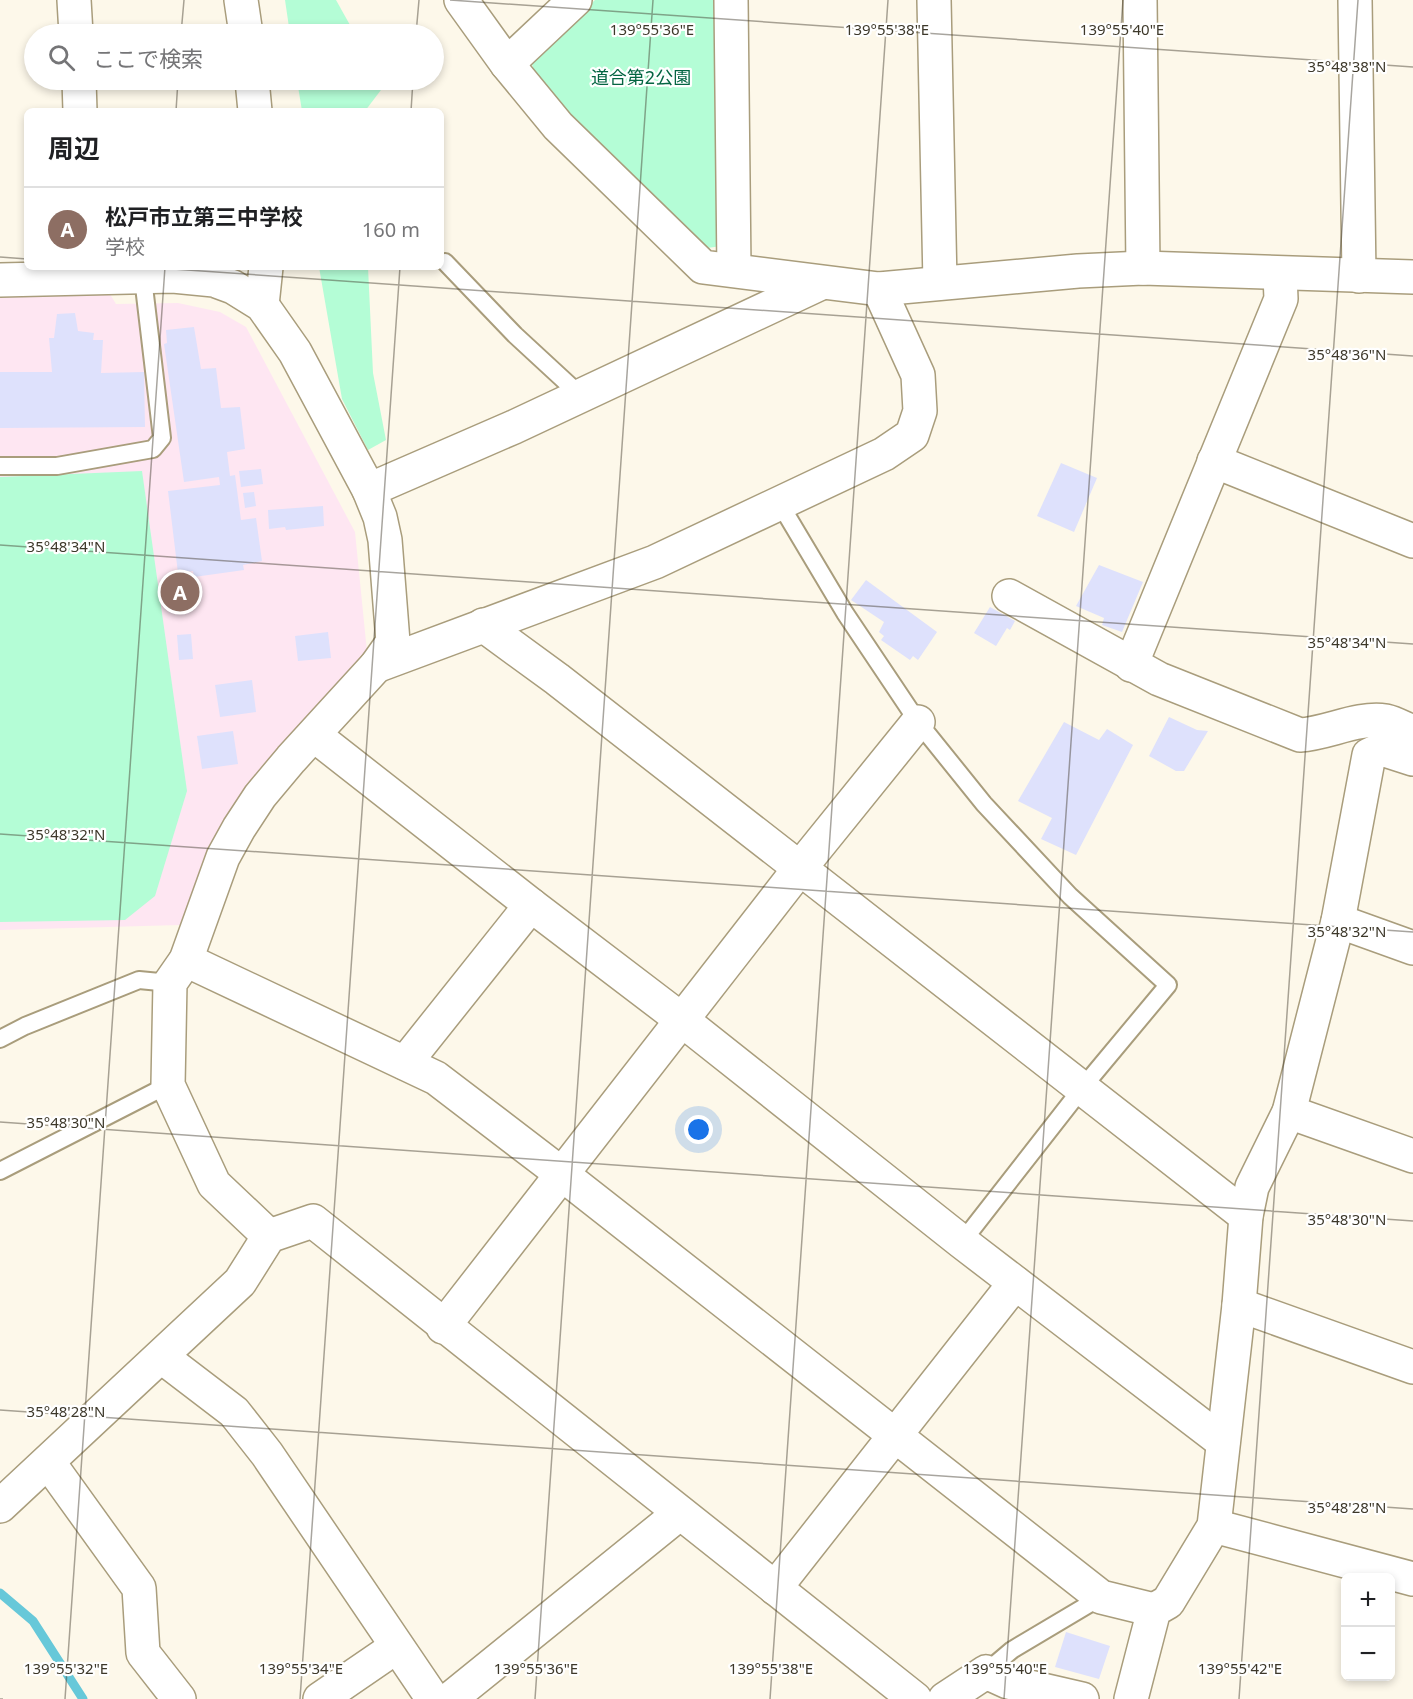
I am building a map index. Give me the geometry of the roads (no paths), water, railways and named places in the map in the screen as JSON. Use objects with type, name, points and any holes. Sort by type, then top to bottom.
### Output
[{"type":"street","points":[[74,0],[75,24]]},
{"type":"street","points":[[241,0],[245,24]]},
{"type":"street","points":[[461,0],[507,64],[558,126],[703,267],[879,289],[1078,270],[1143,268],[1280,275],[1413,277]]},
{"type":"street","points":[[507,64],[575,0]]},
{"type":"street","points":[[731,0],[734,270]]},
{"type":"street","points":[[934,0],[940,283]]},
{"type":"street","points":[[1140,0],[1143,268]]},
{"type":"street","points":[[1355,0],[1359,276]]},
{"type":"street","points":[[79,90],[80,108]]},
{"type":"street","points":[[253,90],[255,108]]},
{"type":"street","points":[[262,305],[266,270]]},
{"type":"street","points":[[0,280],[90,273],[143,278],[173,276],[214,280],[234,287],[262,305],[295,352],[369,490],[385,540],[393,642],[376,666],[260,796],[239,828],[223,858],[178,971],[168,1085],[214,1184],[269,1236]]},
{"type":"street","points":[[1131,665],[1281,299],[1280,275]]},
{"type":"street","points":[[369,490],[822,283]]},
{"type":"street","points":[[376,666],[655,562],[884,454],[912,435],[920,411],[918,375],[879,289]]},
{"type":"street","points":[[1214,461],[1413,541]]},
{"type":"street","points":[[1009,596],[1159,680],[1300,735],[1321,734],[1345,724],[1386,721],[1413,732]]},
{"type":"street","points":[[483,626],[557,680],[1083,1087],[1245,1216]]},
{"type":"street","points":[[443,1327],[800,868],[918,722]]},
{"type":"street","points":[[314,735],[531,906],[682,1020],[962,1242],[1223,1442]]},
{"type":"street","points":[[178,971],[405,1063],[445,1085],[897,1435],[1101,1597],[1154,1610],[1168,1602],[1214,1526],[1239,1305],[1245,1216],[1252,1187],[1289,1112],[1338,921],[1369,755],[1382,749],[1413,759]]},
{"type":"street","points":[[405,1063],[531,906]]},
{"type":"street","points":[[1338,921],[1413,948]]},
{"type":"street","points":[[1289,1112],[1413,1156]]},
{"type":"street","points":[[0,1506],[49,1463],[240,1282],[269,1236],[313,1221],[443,1327],[915,1699]]},
{"type":"street","points":[[775,1588],[1015,1283]]},
{"type":"street","points":[[1239,1305],[1413,1367]]},
{"type":"street","points":[[162,1357],[234,1412],[267,1454],[433,1699]]},
{"type":"street","points":[[49,1463],[139,1588],[143,1653],[179,1699]]},
{"type":"street","points":[[450,1699],[680,1513]]},
{"type":"street","points":[[1214,1526],[1413,1579]]},
{"type":"street","points":[[1131,1699],[1154,1610]]},
{"type":"street","points":[[320,1699],[396,1647]]},
{"type":"street","points":[[945,1699],[986,1672],[1008,1682],[1082,1699]]},
{"type":"lane","points":[[445,262],[515,336],[580,395]]},
{"type":"lane","points":[[0,466],[68,464],[153,449],[162,438],[143,278]]},
{"type":"lane","points":[[780,504],[845,613],[918,722],[984,804],[1070,897],[1168,985],[1083,1087],[962,1242]]},
{"type":"lane","points":[[0,1039],[25,1026],[139,980],[178,971]]},
{"type":"lane","points":[[0,1171],[168,1085]]},
{"type":"lane","points":[[986,1672],[1012,1650],[1101,1597]]},
{"type":"waterway","points":[[0,1593],[33,1621],[83,1699]]},
{"type":"place","name":"松戸市立第三中学校","points":[[180,592]]},
{"type":"park label","name":"道合第2公園","points":[[641,78]]}]
